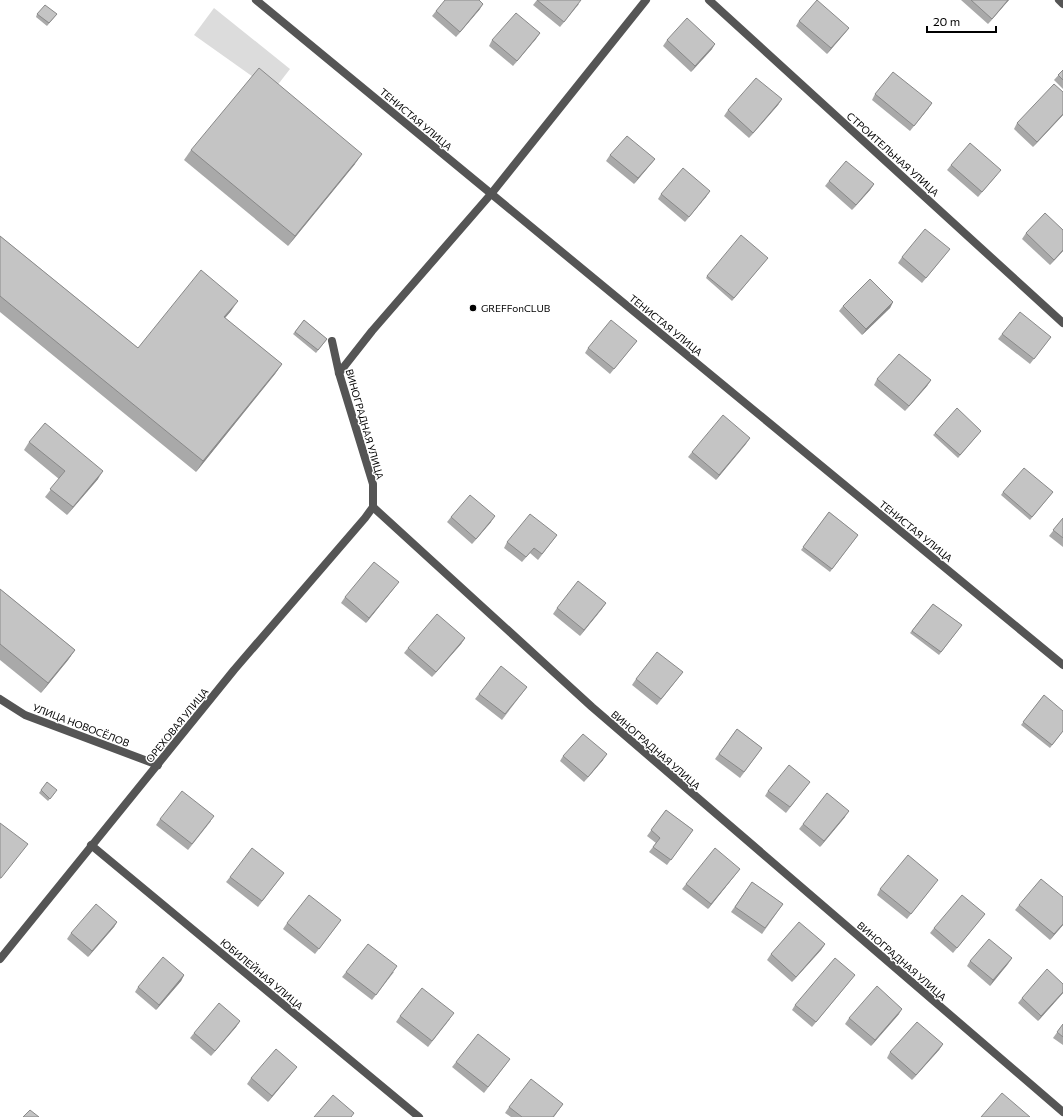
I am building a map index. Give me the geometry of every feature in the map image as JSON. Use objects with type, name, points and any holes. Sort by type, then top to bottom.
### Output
[{"type":"street","name":"ТЕНИСТАЯ УЛИЦА","points":[[256,0],[1063,665]]},
{"type":"street","points":[[339,373],[372,331],[491,194],[646,0]]},
{"type":"street","name":"СТРОИТЕЛЬНАЯ УЛИЦА","points":[[709,0],[1063,323]]},
{"type":"street","points":[[1059,0],[1063,4]]},
{"type":"street","name":"ВИНОГРАДНАЯ УЛИЦА","points":[[332,341],[339,373],[373,484],[373,507],[592,707],[1063,1112]]},
{"type":"street","name":"ОРЕХОВАЯ УЛИЦА","points":[[0,959],[234,670],[373,507]]},
{"type":"street","name":"УЛИЦА НОВОСЁЛОВ","points":[[0,699],[25,715],[158,765]]},
{"type":"street","name":"ЮБИЛЕЙНАЯ УЛИЦА","points":[[91,845],[419,1117]]},
{"type":"shaded area","points":[[214,8],[290,69],[273,91],[194,35]]},
{"type":"building","points":[[445,0],[479,0],[483,4],[460,32],[436,11]]},
{"type":"building","points":[[537,0],[581,0],[564,22]]},
{"type":"building","points":[[817,0],[849,28],[831,48],[799,21]]},
{"type":"building","points":[[971,0],[1008,0],[992,19]]},
{"type":"building","points":[[45,5],[57,14],[49,23],[37,14]]},
{"type":"building","points":[[516,13],[540,33],[517,61],[492,40]]},
{"type":"building","points":[[687,18],[715,44],[695,66],[667,40]]},
{"type":"building","points":[[259,68],[362,154],[295,236],[191,150]]},
{"type":"building","points":[[1063,70],[1063,80],[1058,75]]},
{"type":"building","points":[[893,72],[932,103],[914,126],[875,94]]},
{"type":"building","points":[[756,78],[782,99],[753,133],[728,110]]},
{"type":"building","points":[[1054,84],[1063,92],[1063,114],[1037,142],[1017,123]]},
{"type":"building","points":[[627,136],[655,159],[638,178],[610,155]]},
{"type":"building","points":[[970,143],[1001,170],[982,192],[951,165]]},
{"type":"building","points":[[846,161],[874,184],[856,205],[829,181]]},
{"type":"building","points":[[683,168],[710,191],[689,217],[661,194]]},
{"type":"building","points":[[1045,213],[1063,230],[1063,250],[1054,260],[1026,233]]},
{"type":"building","points":[[925,229],[950,249],[926,278],[902,257]]},
{"type":"building","points":[[741,235],[768,258],[734,298],[707,276]]},
{"type":"building","points":[[0,236],[138,348],[201,270],[238,301],[224,317],[282,364],[203,461],[0,296]]},
{"type":"building","points":[[870,279],[893,302],[866,329],[843,306]]},
{"type":"building","points":[[1020,312],[1051,337],[1034,359],[1002,334]]},
{"type":"building","points":[[304,320],[327,339],[318,350],[295,332]]},
{"type":"building","points":[[611,320],[637,341],[614,369],[588,348]]},
{"type":"building","points":[[899,354],[931,380],[909,406],[877,379]]},
{"type":"building","points":[[957,408],[981,431],[960,455],[935,433]]},
{"type":"building","points":[[723,415],[750,438],[719,475],[692,452]]},
{"type":"building","points":[[45,423],[103,471],[73,507],[50,489],[65,471],[29,442]]},
{"type":"building","points":[[1024,468],[1053,492],[1032,517],[1003,492]]},
{"type":"building","points":[[470,495],[495,516],[476,539],[451,517]]},
{"type":"building","points":[[829,512],[858,535],[832,569],[803,547]]},
{"type":"building","points":[[530,514],[557,535],[542,554],[534,548],[526,557],[507,542]]},
{"type":"building","points":[[1063,518],[1063,538],[1053,530]]},
{"type":"building","points":[[374,562],[399,582],[369,618],[345,597]]},
{"type":"building","points":[[578,581],[606,603],[584,630],[557,608]]},
{"type":"building","points":[[0,589],[75,650],[48,683],[0,644]]},
{"type":"building","points":[[933,604],[962,625],[941,652],[912,631]]},
{"type":"building","points":[[437,614],[465,638],[436,672],[408,648]]},
{"type":"building","points":[[657,652],[683,672],[661,699],[636,679]]},
{"type":"building","points":[[501,666],[527,687],[505,714],[479,694]]},
{"type":"building","points":[[1044,695],[1063,711],[1063,731],[1052,745],[1023,722]]},
{"type":"building","points":[[737,729],[762,748],[744,772],[719,754]]},
{"type":"building","points":[[583,734],[607,754],[588,777],[563,756]]},
{"type":"building","points":[[789,765],[810,782],[790,807],[768,791]]},
{"type":"building","points":[[47,782],[57,790],[50,799],[41,790]]},
{"type":"building","points":[[182,791],[214,816],[192,844],[160,819]]},
{"type":"building","points":[[827,793],[849,811],[824,841],[803,824]]},
{"type":"building","points":[[666,810],[693,830],[671,860],[653,847],[660,838],[651,830]]},
{"type":"building","points":[[0,823],[28,844],[1,878],[0,878]]},
{"type":"building","points":[[252,848],[284,873],[262,901],[230,877]]},
{"type":"building","points":[[715,848],[740,869],[711,904],[686,884]]},
{"type":"building","points":[[908,855],[938,880],[911,914],[880,889]]},
{"type":"building","points":[[1041,879],[1063,897],[1063,924],[1054,934],[1019,905]]},
{"type":"building","points":[[752,882],[783,904],[765,928],[735,907]]},
{"type":"building","points":[[309,895],[341,920],[319,949],[287,923]]},
{"type":"building","points":[[962,895],[985,914],[957,948],[934,928]]},
{"type":"building","points":[[96,904],[117,922],[92,951],[71,933]]},
{"type":"building","points":[[799,922],[825,944],[796,977],[771,954]]},
{"type":"building","points":[[989,939],[1012,958],[993,980],[970,961]]},
{"type":"building","points":[[368,944],[397,966],[376,995],[346,972]]},
{"type":"building","points":[[163,957],[184,975],[159,1005],[138,987]]},
{"type":"building","points":[[835,958],[855,975],[816,1022],[795,1005]]},
{"type":"building","points":[[1047,969],[1063,984],[1063,992],[1041,1016],[1022,998]]},
{"type":"building","points":[[877,986],[902,1009],[875,1040],[849,1018]]},
{"type":"building","points":[[422,988],[454,1013],[432,1041],[400,1016]]},
{"type":"building","points":[[219,1003],[240,1021],[215,1051],[194,1033]]},
{"type":"building","points":[[917,1022],[943,1044],[916,1075],[890,1052]]},
{"type":"building","points":[[1063,1024],[1063,1037],[1057,1032]]},
{"type":"building","points":[[478,1034],[510,1059],[488,1087],[456,1062]]},
{"type":"building","points":[[276,1049],[297,1067],[272,1096],[251,1078]]},
{"type":"building","points":[[531,1079],[563,1104],[553,1117],[522,1117],[509,1107]]},
{"type":"building","points":[[1002,1093],[1030,1117],[981,1117]]},
{"type":"building","points":[[333,1095],[354,1113],[351,1117],[314,1117]]},
{"type":"building","points":[[30,1110],[39,1117],[23,1117]]},
{"type":"place","name":"GREFFonCLUB","points":[[473,308]]}]
